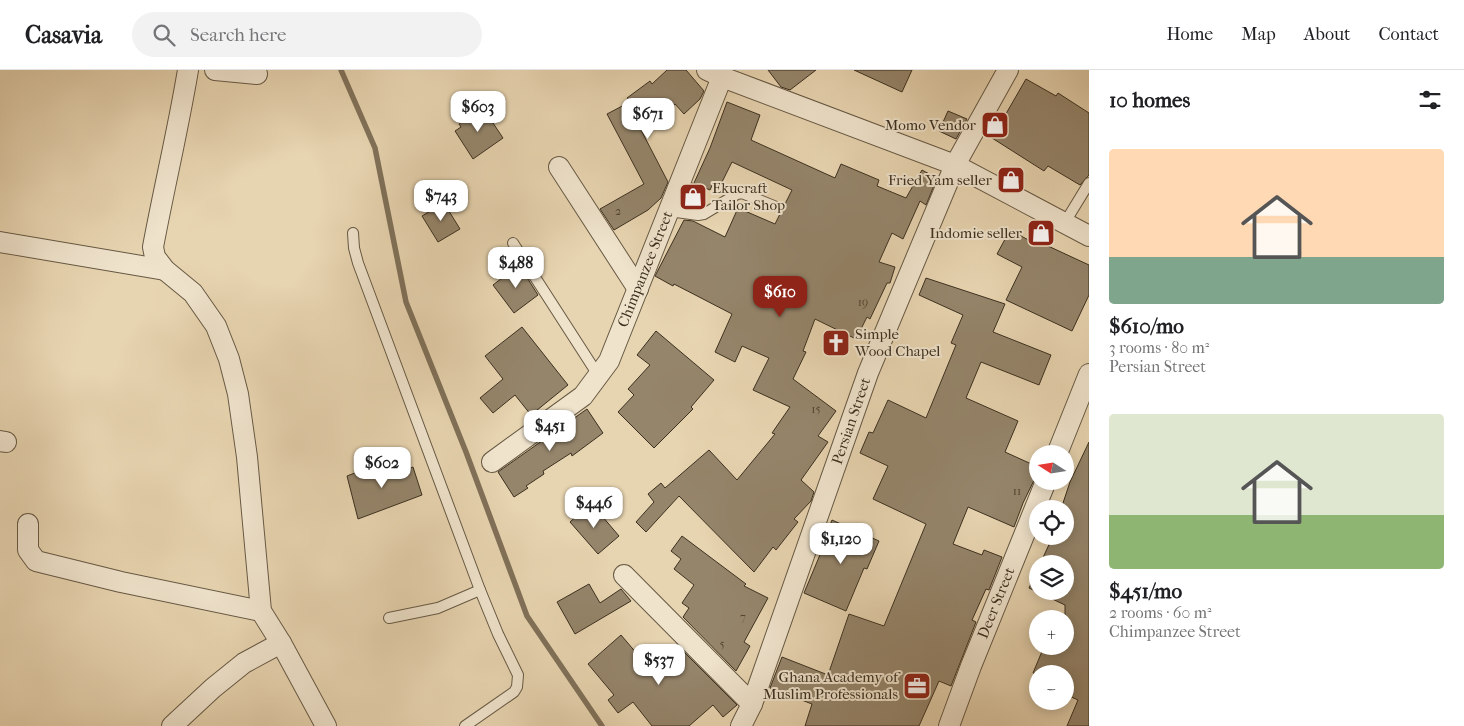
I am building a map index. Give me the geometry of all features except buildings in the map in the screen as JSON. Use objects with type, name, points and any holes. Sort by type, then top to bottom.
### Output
[{"type":"street","points":[[188,70],[180,122],[165,181],[152,247],[155,257],[165,270],[193,293],[216,326],[229,359],[238,394],[247,457],[261,610],[326,726]]},
{"type":"street","points":[[214,70],[257,74]]},
{"type":"street","name":"Persian Street","points":[[741,726],[752,704],[868,373],[954,165],[1008,70]]},
{"type":"street","name":"Chimpanzee Street","points":[[492,462],[583,396],[609,361],[669,211],[715,74],[954,165],[1089,236]]},
{"type":"street","points":[[559,167],[638,289]]},
{"type":"street","points":[[0,242],[165,270]]},
{"type":"street","points":[[1061,445],[1089,374]]},
{"type":"street","name":"Deer Street","points":[[949,726],[971,666],[1042,490]]},
{"type":"street","points":[[28,524],[28,550],[36,561],[120,582],[261,610]]},
{"type":"street","points":[[624,575],[752,704]]},
{"type":"street","points":[[172,726],[238,668],[281,643]]},
{"type":"lane","points":[[1064,224],[1089,183]]},
{"type":"lane","points":[[669,211],[698,215],[704,214],[737,194],[742,193],[774,206]]},
{"type":"lane","points":[[353,233],[358,263],[480,590],[498,634],[516,668],[518,681],[514,692],[465,726]]},
{"type":"lane","points":[[513,242],[598,375]]},
{"type":"lane","points":[[389,618],[438,608],[480,590]]},
{"type":"waterway","points":[[341,70],[375,148],[406,302],[466,452],[527,616],[602,726]]},
{"type":"place","name":"Momo Vendor","points":[[995,125]]},
{"type":"place","name":"Fried Yam seller","points":[[1011,180]]},
{"type":"place","name":"Ekucraft Tailor Shop","points":[[693,197]]},
{"type":"place","name":"Indomie seller","points":[[1041,233]]},
{"type":"place","name":"Simple Wood Chapel","points":[[836,343]]},
{"type":"place","name":"Ghana Academy of Muslim Professionals","points":[[917,686]]}]
